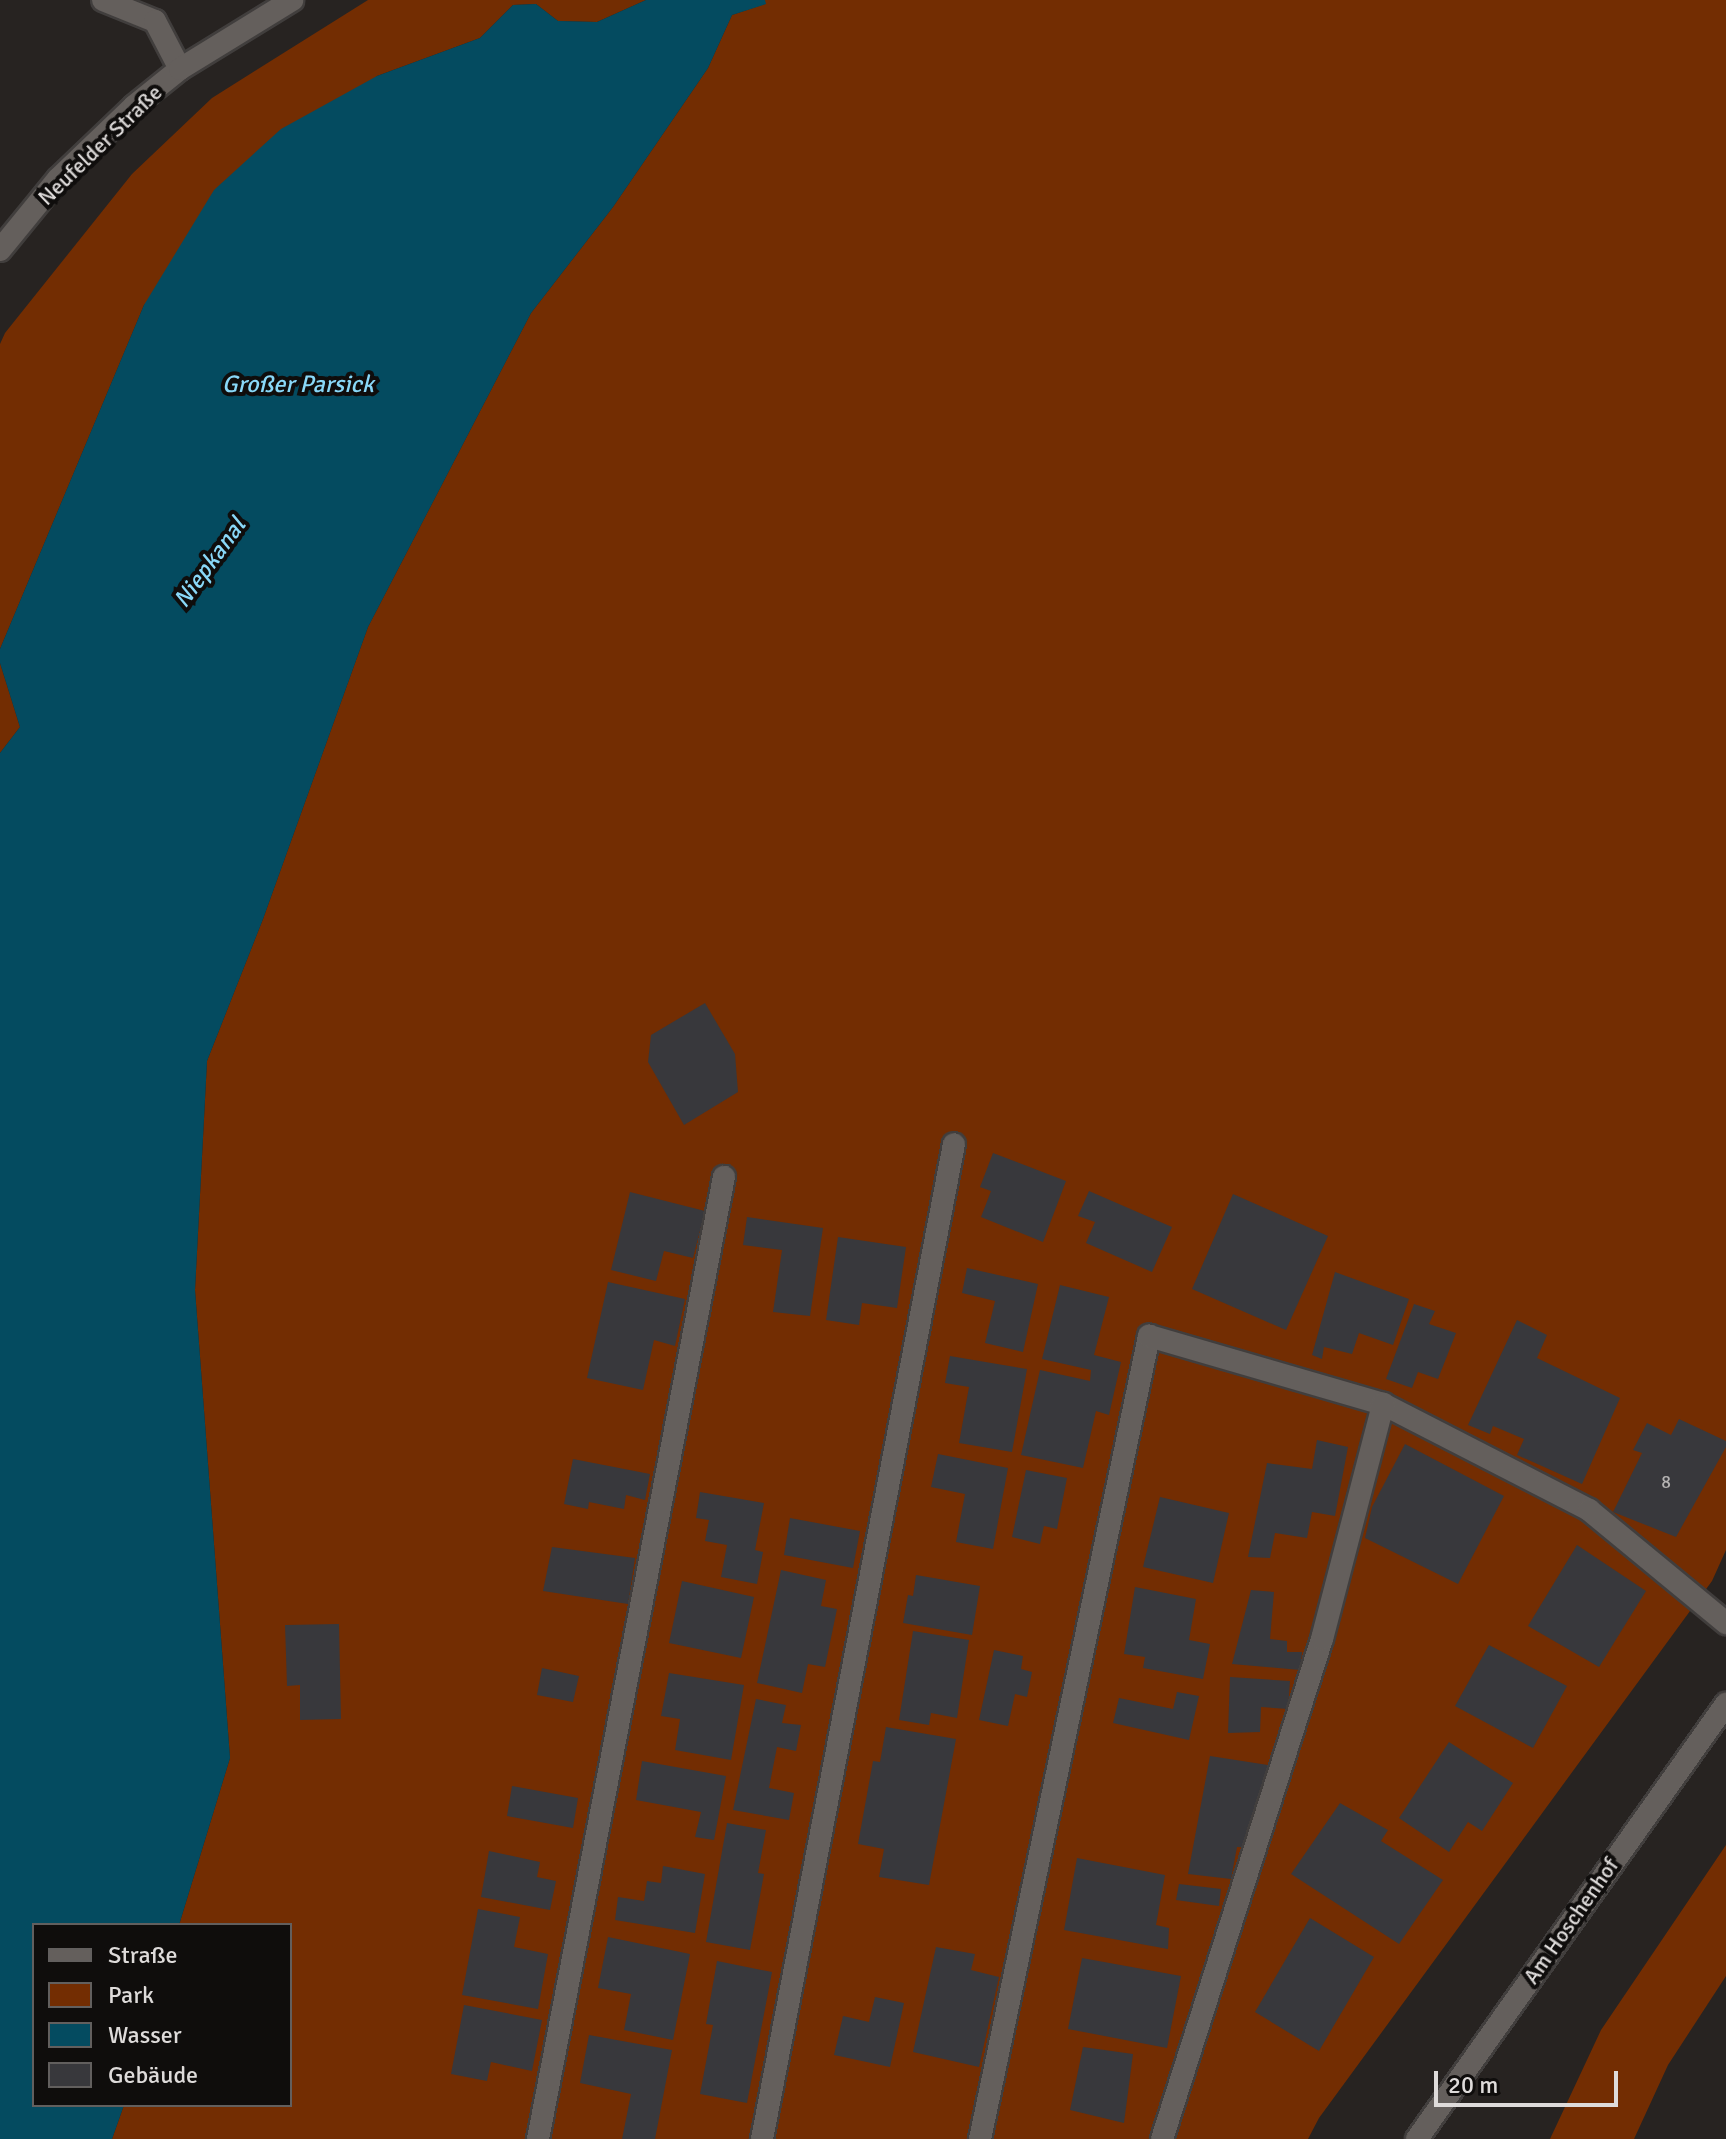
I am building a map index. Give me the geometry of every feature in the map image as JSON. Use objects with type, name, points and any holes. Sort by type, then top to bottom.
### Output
[{"type":"street","points":[[103,0],[155,21],[180,69]]},
{"type":"street","name":"Neufelder Straße","points":[[0,250],[58,179],[134,106],[180,69],[292,0]]},
{"type":"street","points":[[762,2139],[954,1144]]},
{"type":"street","points":[[538,2139],[724,1177]]},
{"type":"street","points":[[980,2139],[1149,1336],[1383,1404],[1589,1510],[1726,1623]]},
{"type":"street","points":[[1162,2139],[1322,1639],[1383,1404]]},
{"type":"street","name":"Am Hoschenhof","points":[[1417,2139],[1726,1704]]},
{"type":"green space","points":[[368,0],[646,0],[597,22],[558,21],[536,4],[513,5],[480,38],[377,76],[144,305],[0,649],[0,344],[5,333],[132,174],[212,98]]},
{"type":"green space","points":[[765,0],[1726,0],[1726,1550],[1712,1581],[1319,2118],[1308,2139],[112,2139],[123,2107],[292,2107],[292,1923],[180,1923],[230,1758],[195,1290],[207,1061],[263,919],[368,627],[531,313],[613,207],[708,68],[732,15],[765,4]]},
{"type":"green space","points":[[0,663],[20,727],[0,753]]},
{"type":"green space","points":[[1726,1845],[1726,1976],[1668,2065],[1634,2139],[1550,2139],[1601,2030]]},
{"type":"water","name":"Großer Parsick","points":[[646,0],[765,0],[766,4],[732,15],[708,68],[613,207],[531,313],[368,627],[263,919],[207,1061],[195,1290],[230,1758],[180,1923],[32,1923],[32,2107],[123,2107],[112,2139],[0,2139],[0,753],[20,727],[0,663],[0,649],[144,305],[214,190],[281,129],[377,76],[480,38],[513,5],[536,4],[558,21],[597,22]]},
{"type":"building","points":[[705,1003],[735,1054],[738,1092],[684,1125],[648,1062],[651,1035]]},
{"type":"building","points":[[993,1153],[1066,1181],[1043,1242],[981,1217],[991,1191],[980,1187]]},
{"type":"building","points":[[1089,1191],[1172,1227],[1152,1272],[1086,1243],[1095,1222],[1078,1216]]},
{"type":"building","points":[[630,1192],[705,1211],[693,1258],[664,1251],[656,1281],[611,1270]]},
{"type":"building","points":[[1233,1194],[1328,1236],[1286,1330],[1192,1289]]},
{"type":"building","points":[[747,1217],[823,1228],[810,1316],[773,1312],[782,1250],[743,1245]]},
{"type":"building","points":[[838,1237],[906,1247],[897,1308],[862,1303],[859,1325],[826,1320]]},
{"type":"building","points":[[967,1268],[1038,1284],[1023,1352],[985,1343],[995,1301],[962,1293]]},
{"type":"building","points":[[1335,1272],[1409,1299],[1393,1345],[1359,1333],[1352,1354],[1324,1347],[1322,1359],[1312,1355]]},
{"type":"building","points":[[608,1282],[685,1299],[675,1346],[654,1340],[643,1390],[587,1378]]},
{"type":"building","points":[[1060,1285],[1109,1297],[1094,1355],[1121,1362],[1109,1415],[1096,1411],[1083,1468],[1021,1455],[1040,1370],[1090,1381],[1091,1370],[1042,1359]]},
{"type":"building","points":[[1414,1304],[1435,1311],[1429,1324],[1456,1333],[1438,1379],[1418,1372],[1412,1388],[1386,1379]]},
{"type":"building","points":[[1517,1320],[1547,1335],[1537,1358],[1620,1398],[1582,1484],[1517,1455],[1524,1439],[1493,1426],[1490,1434],[1468,1425]]},
{"type":"building","points":[[950,1356],[1027,1369],[1012,1452],[959,1443],[969,1387],[945,1383]]},
{"type":"building","points":[[1679,1419],[1726,1441],[1726,1447],[1676,1537],[1613,1512],[1642,1453],[1633,1450],[1647,1423],[1671,1435]]},
{"type":"building","points":[[1317,1440],[1348,1447],[1335,1516],[1312,1512],[1307,1538],[1275,1533],[1270,1558],[1248,1557],[1267,1463],[1312,1469]]},
{"type":"building","points":[[1405,1444],[1504,1496],[1458,1584],[1365,1538],[1372,1507]]},
{"type":"building","points":[[938,1454],[1008,1468],[993,1549],[956,1542],[965,1494],[931,1487]]},
{"type":"building","points":[[573,1459],[650,1474],[645,1500],[626,1495],[624,1509],[589,1502],[588,1509],[564,1504]]},
{"type":"building","points":[[1026,1470],[1067,1478],[1057,1529],[1044,1526],[1040,1544],[1012,1537]]},
{"type":"building","points":[[700,1492],[764,1503],[755,1550],[763,1552],[757,1584],[721,1577],[727,1545],[705,1541],[709,1520],[696,1518]]},
{"type":"building","points":[[1160,1497],[1229,1513],[1213,1583],[1143,1567]]},
{"type":"building","points":[[790,1518],[860,1531],[853,1568],[784,1555]]},
{"type":"building","points":[[1577,1545],[1646,1591],[1599,1667],[1528,1626]]},
{"type":"building","points":[[552,1547],[635,1558],[628,1604],[543,1591]]},
{"type":"building","points":[[781,1570],[826,1580],[821,1606],[837,1609],[825,1667],[808,1664],[802,1693],[757,1683]]},
{"type":"building","points":[[916,1575],[980,1586],[972,1635],[903,1623],[908,1595],[913,1596]]},
{"type":"building","points":[[682,1581],[754,1597],[741,1658],[669,1643]]},
{"type":"building","points":[[1135,1587],[1196,1599],[1189,1640],[1210,1644],[1203,1679],[1143,1668],[1145,1657],[1124,1654]]},
{"type":"building","points":[[1251,1590],[1274,1592],[1270,1639],[1287,1641],[1287,1652],[1302,1652],[1300,1670],[1232,1664]]},
{"type":"building","points":[[339,1624],[341,1719],[300,1720],[300,1685],[287,1686],[285,1625]]},
{"type":"building","points":[[913,1631],[969,1640],[957,1718],[931,1713],[929,1725],[899,1720]]},
{"type":"building","points":[[1489,1645],[1567,1686],[1533,1748],[1455,1706]]},
{"type":"building","points":[[994,1650],[1023,1656],[1021,1669],[1032,1672],[1027,1697],[1015,1694],[1008,1726],[979,1720]]},
{"type":"building","points":[[542,1668],[579,1676],[573,1702],[537,1695]]},
{"type":"building","points":[[669,1673],[744,1685],[731,1760],[675,1750],[680,1719],[661,1716]]},
{"type":"building","points":[[1230,1677],[1290,1681],[1288,1709],[1261,1707],[1260,1732],[1228,1733]]},
{"type":"building","points":[[1177,1692],[1199,1696],[1189,1740],[1113,1723],[1119,1698],[1173,1709]]},
{"type":"building","points":[[756,1699],[786,1705],[782,1723],[801,1725],[796,1751],[777,1747],[769,1788],[794,1793],[789,1820],[733,1810]]},
{"type":"building","points":[[886,1727],[956,1739],[929,1885],[879,1877],[884,1849],[858,1844],[873,1761],[880,1762]]},
{"type":"building","points":[[1449,1742],[1513,1783],[1482,1831],[1468,1822],[1449,1852],[1399,1818]]},
{"type":"building","points":[[1210,1756],[1268,1765],[1254,1848],[1237,1847],[1231,1879],[1188,1874]]},
{"type":"building","points":[[642,1761],[726,1776],[714,1840],[695,1837],[701,1812],[636,1800]]},
{"type":"building","points":[[512,1786],[578,1798],[573,1828],[507,1816]]},
{"type":"building","points":[[1340,1803],[1388,1830],[1381,1841],[1443,1880],[1399,1944],[1291,1874]]},
{"type":"building","points":[[727,1823],[766,1830],[758,1873],[764,1874],[750,1950],[706,1942]]},
{"type":"building","points":[[489,1851],[540,1862],[537,1877],[556,1881],[550,1910],[481,1897]]},
{"type":"building","points":[[1077,1858],[1165,1875],[1156,1925],[1169,1928],[1168,1949],[1064,1930]]},
{"type":"building","points":[[663,1866],[705,1874],[695,1933],[615,1920],[618,1897],[644,1901],[647,1881],[661,1883]]},
{"type":"building","points":[[1179,1884],[1221,1889],[1219,1906],[1176,1900]]},
{"type":"building","points":[[478,1909],[520,1917],[514,1947],[548,1954],[538,2009],[462,1995]]},
{"type":"building","points":[[1310,1918],[1374,1957],[1319,2051],[1255,2012]]},
{"type":"building","points":[[608,1937],[690,1954],[673,2040],[624,2030],[631,1994],[598,1988]]},
{"type":"building","points":[[936,1947],[975,1954],[971,1970],[999,1977],[979,2067],[913,2052]]},
{"type":"building","points":[[1082,1958],[1181,1976],[1167,2048],[1068,2029]]},
{"type":"building","points":[[717,1961],[772,1972],[747,2103],[700,2094],[713,2025],[706,2024]]},
{"type":"building","points":[[875,1997],[904,2003],[890,2067],[834,2055],[843,2016],[869,2022]]},
{"type":"building","points":[[464,2005],[542,2020],[532,2071],[491,2062],[487,2081],[451,2074]]},
{"type":"building","points":[[589,2035],[672,2050],[655,2139],[622,2139],[631,2094],[580,2083]]},
{"type":"building","points":[[1083,2047],[1133,2054],[1124,2123],[1070,2110]]},
{"type":"water label","name":"Niepkanal","points":[[210,563]]}]
